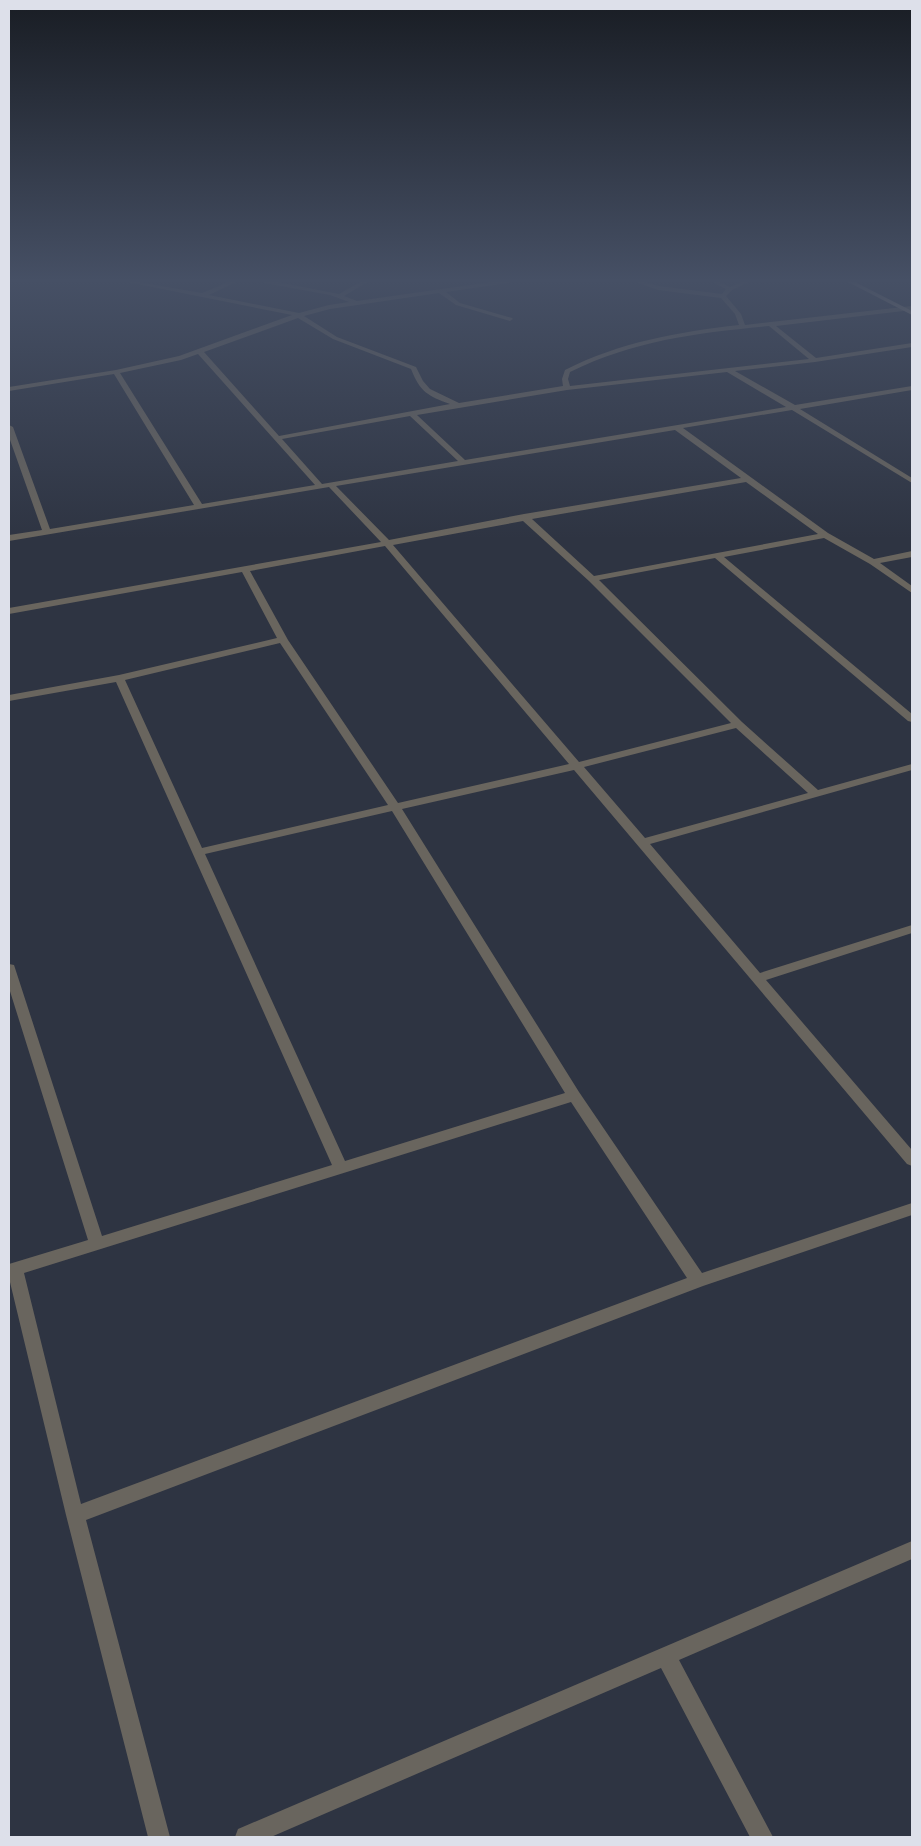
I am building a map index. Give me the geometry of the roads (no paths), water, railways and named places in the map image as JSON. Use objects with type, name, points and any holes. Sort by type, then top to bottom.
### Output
[{"type":"street","points":[[9,389],[136,367]]},
{"type":"street","points":[[214,367],[278,438],[388,544],[912,1160]]},
{"type":"street","points":[[412,367],[417,374],[418,381],[427,391],[458,405]]},
{"type":"street","points":[[567,388],[564,379],[567,371],[575,367]]},
{"type":"street","points":[[278,438],[413,415],[458,405],[567,388],[753,367]]},
{"type":"street","points":[[728,370],[794,408],[912,481]]},
{"type":"street","points":[[116,372],[199,506]]},
{"type":"street","points":[[9,538],[911,390]]},
{"type":"street","points":[[413,415],[463,462]]},
{"type":"street","points":[[9,427],[47,532]]},
{"type":"street","points":[[676,428],[824,535],[873,562],[912,590]]},
{"type":"street","points":[[9,611],[388,544],[524,517],[748,479]]},
{"type":"street","points":[[524,517],[592,579],[738,724],[817,795]]},
{"type":"street","points":[[592,579],[824,535]]},
{"type":"street","points":[[873,562],[912,554]]},
{"type":"street","points":[[718,556],[912,719]]},
{"type":"street","points":[[245,570],[283,640],[395,807],[574,1096],[698,1281]]},
{"type":"street","points":[[9,698],[119,678],[283,640]]},
{"type":"street","points":[[119,678],[341,1168]]},
{"type":"street","points":[[199,852],[576,766],[738,724]]},
{"type":"street","points":[[642,842],[817,795],[912,767]]},
{"type":"street","points":[[758,978],[912,929]]},
{"type":"street","points":[[9,968],[97,1243]]},
{"type":"street","points":[[159,1837],[12,1270],[574,1096]]},
{"type":"street","points":[[75,1515],[698,1281],[912,1209]]},
{"type":"street","points":[[246,1837],[912,1550]]},
{"type":"street","points":[[666,1657],[762,1837]]}]
